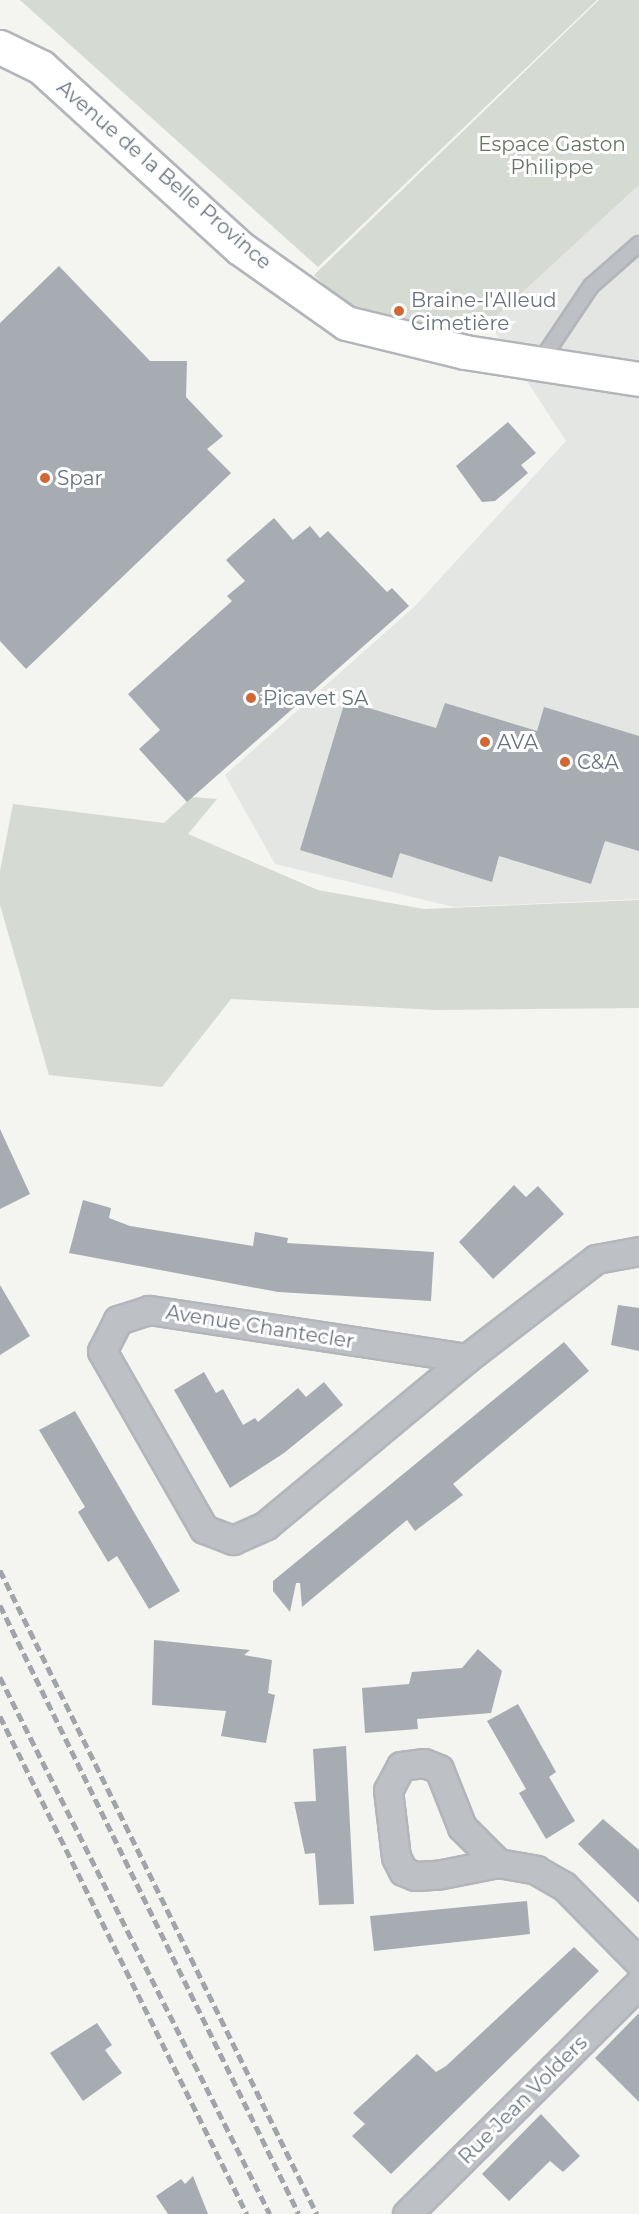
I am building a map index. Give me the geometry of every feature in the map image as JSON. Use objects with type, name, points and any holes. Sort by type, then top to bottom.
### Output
[{"type":"main road","name":"Avenue de la Belle Province","points":[[0,47],[41,67],[240,248],[345,323],[456,350],[639,379]]},
{"type":"street","name":"Avenue Chantecler","points":[[467,1358],[149,1310],[118,1320],[102,1351],[204,1529],[233,1540],[266,1525],[467,1358],[596,1259],[639,1251]]},
{"type":"street","points":[[498,1863],[462,1827],[439,1768],[424,1763],[400,1766],[388,1790],[396,1857],[403,1871],[415,1876],[438,1875],[498,1863],[536,1870],[564,1886],[639,1962]]},
{"type":"street","name":"Rue Jean Volders","points":[[406,2214],[639,1984]]},
{"type":"lane","points":[[540,362],[591,286],[639,244]]},
{"type":"shaded area","points":[[639,185],[639,899],[454,907],[275,864],[225,775],[415,606],[566,441],[489,323]]},
{"type":"green space","points":[[20,0],[597,0],[318,267]]},
{"type":"green space","name":"Espace Gaston Philippe","points":[[599,0],[639,0],[639,185],[489,323],[389,326],[343,302],[314,275]]},
{"type":"green space","points":[[192,797],[217,799],[188,834],[318,890],[424,909],[639,900],[639,1008],[436,1010],[231,999],[162,1087],[49,1075],[0,905],[0,871],[13,804],[164,823]]},
{"type":"building","points":[[59,266],[150,361],[187,361],[186,397],[223,436],[207,449],[231,473],[26,669],[0,641],[0,323]]},
{"type":"building","points":[[508,422],[536,453],[521,465],[528,473],[495,501],[482,502],[456,466]]},
{"type":"building","points":[[274,518],[293,540],[310,526],[320,538],[328,531],[387,592],[392,588],[409,606],[187,802],[139,749],[160,730],[128,694],[232,601],[227,596],[245,581],[226,560]]},
{"type":"building","points":[[345,701],[436,728],[445,703],[537,731],[544,707],[639,736],[639,851],[605,841],[591,884],[499,856],[492,882],[400,853],[392,878],[300,850]]},
{"type":"building","points":[[0,1129],[30,1194],[0,1209]]},
{"type":"building","points":[[514,1185],[526,1197],[538,1186],[564,1214],[493,1279],[459,1242]]},
{"type":"building","points":[[83,1200],[111,1208],[109,1218],[130,1226],[253,1246],[255,1232],[288,1238],[287,1243],[434,1252],[431,1301],[278,1292],[69,1253]]},
{"type":"building","points":[[0,1285],[30,1336],[0,1355]]},
{"type":"building","points":[[618,1305],[639,1308],[639,1351],[611,1345]]},
{"type":"building","points":[[564,1342],[589,1371],[453,1484],[463,1495],[415,1531],[407,1520],[302,1607],[300,1583],[296,1583],[290,1612],[273,1591],[273,1581]]},
{"type":"building","points":[[204,1372],[216,1393],[223,1389],[243,1425],[255,1418],[258,1422],[298,1388],[306,1397],[324,1382],[343,1405],[284,1453],[230,1488],[174,1390]]},
{"type":"building","points":[[75,1411],[180,1591],[149,1609],[117,1556],[108,1562],[78,1512],[85,1507],[39,1430]]},
{"type":"building","points":[[154,1640],[250,1650],[244,1655],[272,1660],[268,1693],[275,1695],[266,1743],[221,1736],[226,1711],[152,1705]]},
{"type":"building","points":[[478,1649],[502,1671],[491,1713],[417,1719],[418,1729],[365,1733],[362,1688],[409,1684],[412,1672],[462,1668]]},
{"type":"building","points":[[518,1704],[556,1772],[549,1777],[575,1821],[546,1839],[519,1793],[526,1789],[487,1721]]},
{"type":"building","points":[[346,1746],[354,1904],[319,1905],[315,1853],[305,1854],[294,1802],[316,1801],[313,1749]]},
{"type":"building","points":[[603,1819],[639,1850],[639,1903],[578,1844]]},
{"type":"building","points":[[527,1901],[530,1934],[374,1951],[370,1916]]},
{"type":"building","points":[[574,1947],[599,1971],[391,2174],[352,2136],[365,2124],[353,2113],[417,2054],[436,2072],[446,2066]]},
{"type":"building","points":[[639,2013],[639,2102],[595,2058]]},
{"type":"building","points":[[97,2023],[112,2045],[105,2050],[122,2073],[83,2101],[50,2053]]},
{"type":"building","points":[[541,2114],[580,2156],[563,2172],[550,2161],[509,2201],[482,2174]]},
{"type":"building","points":[[193,2176],[208,2214],[168,2214],[156,2196],[181,2179],[185,2184]]},
{"type":"railway","points":[[0,1570],[317,2214]]},
{"type":"railway","points":[[0,1605],[299,2214]]},
{"type":"railway","points":[[0,1677],[270,2214]]},
{"type":"railway","points":[[0,1716],[247,2214]]},
{"type":"place","name":"Braine-l'Alleud Cimetière","points":[[399,311]]},
{"type":"place","name":"Spar","points":[[45,478]]},
{"type":"place","name":"Picavet SA","points":[[251,698]]},
{"type":"place","name":"AVA","points":[[485,742]]},
{"type":"place","name":"C&A","points":[[565,762]]}]
